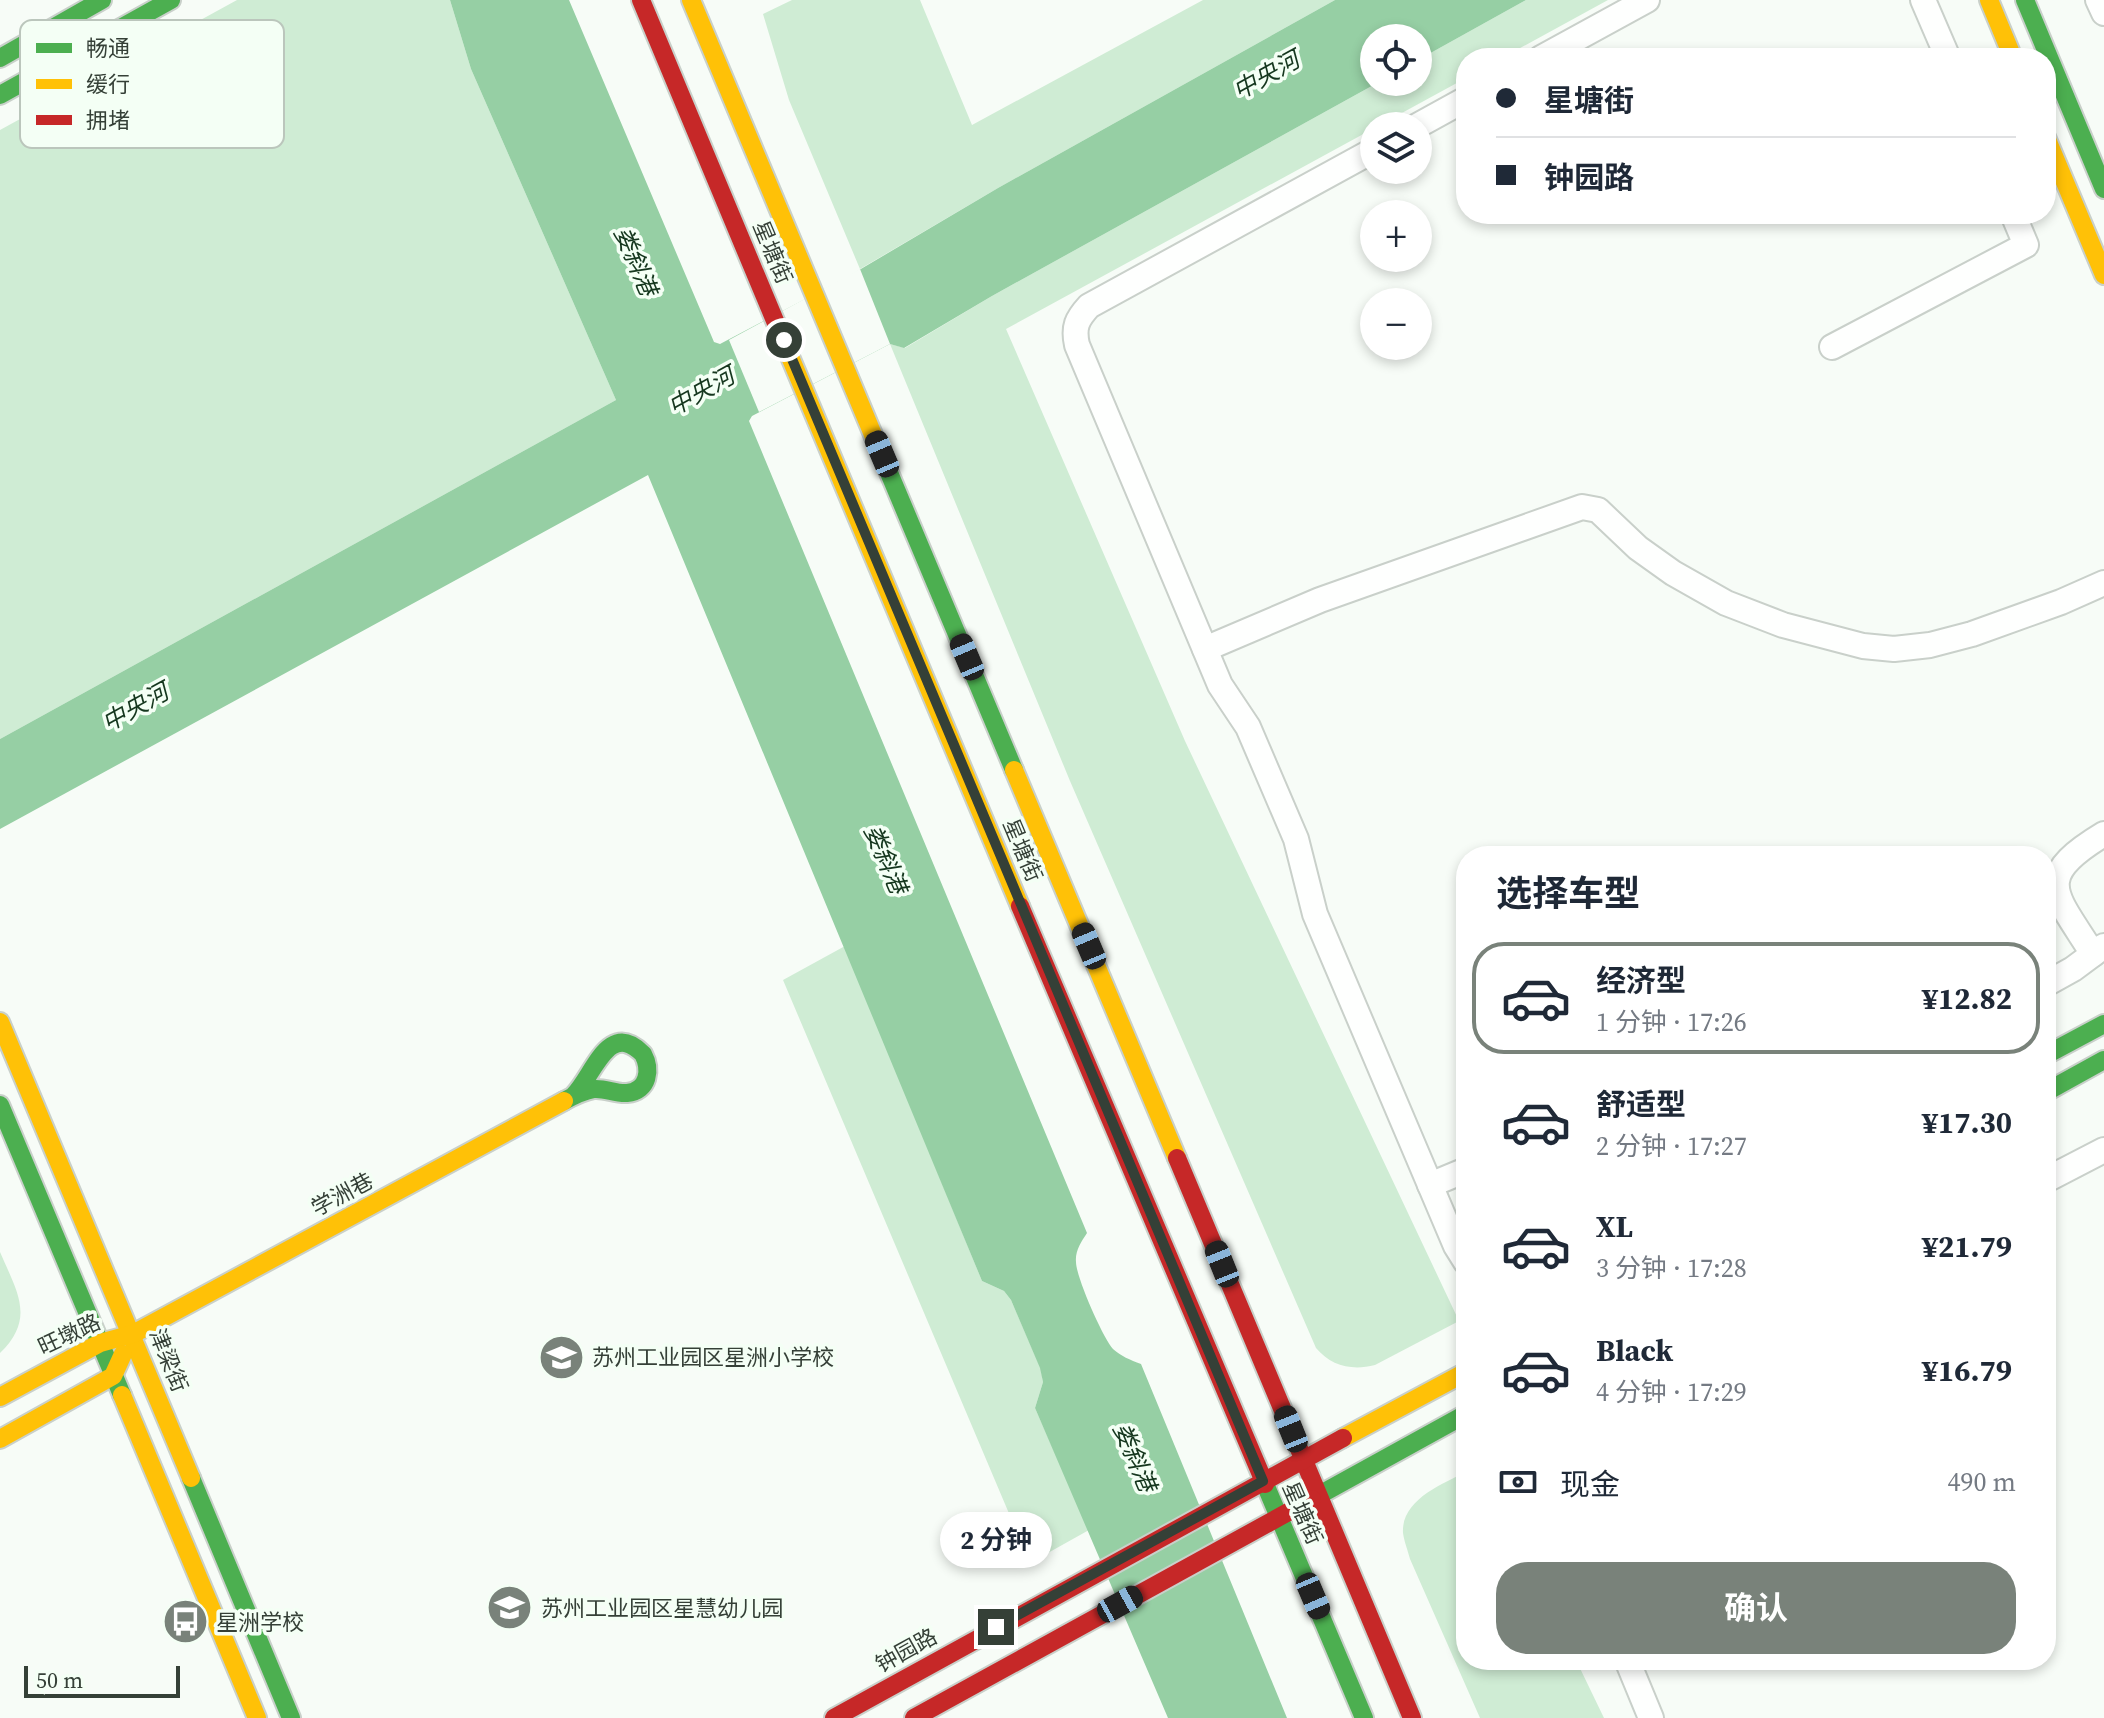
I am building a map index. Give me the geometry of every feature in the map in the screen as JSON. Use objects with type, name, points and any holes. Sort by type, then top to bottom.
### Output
[{"type":"main road","points":[[67,20],[102,0]]},
{"type":"main road","points":[[135,20],[171,0]]},
{"type":"main road","name":"星塘街","points":[[641,0],[1364,1718]]},
{"type":"main road","name":"星塘街","points":[[691,0],[1412,1718]]},
{"type":"main road","points":[[1989,0],[2009,48]]},
{"type":"main road","points":[[2025,0],[2045,48]]},
{"type":"main road","points":[[0,58],[20,47]]},
{"type":"main road","points":[[2056,74],[2104,189]]},
{"type":"main road","points":[[0,95],[20,84]]},
{"type":"main road","points":[[2056,161],[2104,275]]},
{"type":"main road","name":"津梁街","points":[[0,1022],[291,1718]]},
{"type":"main road","points":[[2056,1050],[2104,1024]]},
{"type":"main road","points":[[2056,1086],[2104,1060]]},
{"type":"main road","name":"学洲巷","points":[[133,1334],[574,1095]]},
{"type":"main road","points":[[0,1105],[257,1718]]},
{"type":"main road","name":"旺墩路","points":[[0,1397],[100,1343],[133,1334]]},
{"type":"main road","name":"旺墩路","points":[[113,1376],[133,1334]]},
{"type":"main road","points":[[0,1439],[113,1376]]},
{"type":"main road","name":"钟园路","points":[[834,1718],[1303,1458],[1456,1377]]},
{"type":"main road","points":[[914,1718],[1456,1420]]},
{"type":"street","points":[[1559,48],[1647,0]]},
{"type":"street","points":[[1923,0],[1944,48]]},
{"type":"street","points":[[2098,0],[2104,13]]},
{"type":"street","points":[[1432,118],[1456,105]]},
{"type":"street","points":[[1360,158],[1089,306],[1078,318],[1074,331],[1077,345],[1220,685],[1248,727],[1296,839],[1315,914],[1456,1246]]},
{"type":"street","points":[[1832,347],[2026,245],[2017,224]]},
{"type":"street","points":[[1205,649],[1320,600],[1582,507],[1598,510],[1638,548],[1673,573],[1726,603],[1783,625],[1863,646],[1894,649],[1930,645],[2015,620],[2104,583]]},
{"type":"street","points":[[2056,977],[2098,950],[2063,906],[2057,881],[2065,861],[2104,834]]},
{"type":"street","points":[[2056,1175],[2104,1150]]},
{"type":"street","points":[[1430,1185],[1456,1174]]},
{"type":"street","points":[[1631,1670],[1651,1718]]},
{"type":"shaded area","points":[[237,0],[450,0],[471,69],[616,400],[0,739],[0,130],[20,119],[20,148],[284,148],[284,20],[201,20]]},
{"type":"shaded area","points":[[792,0],[920,0],[972,125],[1203,0],[1335,0],[998,188],[860,269],[789,100],[763,14]]},
{"type":"shaded area","points":[[1526,0],[1608,0],[1520,48],[1456,48],[1456,83],[1404,112],[1360,112],[1360,136],[1006,329],[1185,741],[1456,1315],[1456,1323],[1375,1365],[1350,1367],[1335,1363],[1316,1348],[1070,781],[890,344],[905,348],[992,296],[1360,93],[1360,96],[1432,96],[1432,52]]},
{"type":"shaded area","points":[[845,946],[982,1281],[1004,1291],[1011,1300],[1041,1369],[1043,1382],[1035,1408],[1089,1530],[1030,1563],[783,980]]},
{"type":"shaded area","points":[[0,1252],[17,1292],[20,1316],[18,1328],[0,1353]]},
{"type":"shaded area","points":[[1456,1477],[1456,1663],[1410,1559],[1403,1533],[1409,1511],[1435,1488]]},
{"type":"shaded area","points":[[1459,1670],[1581,1670],[1604,1718],[1480,1718]]},
{"type":"water","points":[[450,0],[569,0],[714,342],[720,344],[849,276],[998,188],[1335,0],[1526,0],[1432,52],[1432,24],[1360,24],[1360,93],[904,348],[890,344],[752,416],[749,421],[1087,1233],[1077,1250],[1076,1262],[1091,1307],[1113,1349],[1141,1364],[1287,1718],[1168,1718],[1035,1408],[1043,1382],[1040,1368],[1011,1300],[1004,1291],[982,1281],[648,475],[0,829],[0,739],[616,400],[471,69]]},
{"type":"pier","points":[[860,269],[890,344],[759,412],[729,340]]},
{"type":"traffic: fast","points":[[67,20],[102,0]]},
{"type":"traffic: fast","points":[[135,20],[171,0]]},
{"type":"traffic: fast","points":[[2025,0],[2045,48]]},
{"type":"traffic: fast","points":[[0,58],[20,47]]},
{"type":"traffic: fast","points":[[2056,74],[2104,189]]},
{"type":"traffic: fast","points":[[0,95],[20,84]]},
{"type":"traffic: fast","points":[[874,437],[1014,770]]},
{"type":"traffic: fast","points":[[2056,1050],[2104,1024]]},
{"type":"traffic: fast","points":[[564,1101],[594,1089],[627,1093],[640,1088],[647,1072],[643,1054],[631,1045],[620,1043],[611,1046],[574,1095]]},
{"type":"traffic: fast","points":[[2056,1086],[2104,1060]]},
{"type":"traffic: fast","points":[[0,1105],[122,1395]]},
{"type":"traffic: fast","points":[[1312,1499],[1456,1420]]},
{"type":"traffic: fast","points":[[191,1478],[291,1718]]},
{"type":"traffic: fast","points":[[1265,1484],[1364,1718]]},
{"type":"traffic: slow","points":[[691,0],[874,437]]},
{"type":"traffic: slow","points":[[1989,0],[2009,48]]},
{"type":"traffic: slow","points":[[2056,161],[2104,275]]},
{"type":"traffic: slow","points":[[783,340],[1020,906]]},
{"type":"traffic: slow","points":[[1014,770],[1177,1158]]},
{"type":"traffic: slow","points":[[0,1022],[191,1478]]},
{"type":"traffic: slow","points":[[0,1397],[100,1343],[133,1334],[564,1101]]},
{"type":"traffic: slow","points":[[0,1439],[113,1376],[123,1354]]},
{"type":"traffic: slow","points":[[1343,1438],[1456,1377]]},
{"type":"traffic: slow","points":[[122,1395],[257,1718]]},
{"type":"traffic: jam","points":[[641,0],[783,340]]},
{"type":"traffic: jam","points":[[1020,906],[1265,1484]]},
{"type":"traffic: jam","points":[[1177,1158],[1412,1718]]},
{"type":"traffic: jam","points":[[834,1718],[1343,1438]]},
{"type":"traffic: jam","points":[[914,1718],[1312,1499]]},
{"type":"place","name":"苏州工业园区星洲小学校","points":[[561,1357]]},
{"type":"place","name":"苏州工业园区星慧幼儿园","points":[[510,1608]]},
{"type":"place","name":"星洲学校","points":[[185,1622]]},
{"type":"route","points":[[784,340],[1263,1481],[996,1627]]},
{"type":"water label","name":"中央河","points":[[1266,75]]},
{"type":"water label","name":"娄斜港","points":[[636,261]]},
{"type":"water label","name":"中央河","points":[[701,391]]},
{"type":"water label","name":"中央河","points":[[135,707]]},
{"type":"water label","name":"娄斜港","points":[[886,859]]},
{"type":"water label","name":"娄斜港","points":[[1135,1457]]}]
